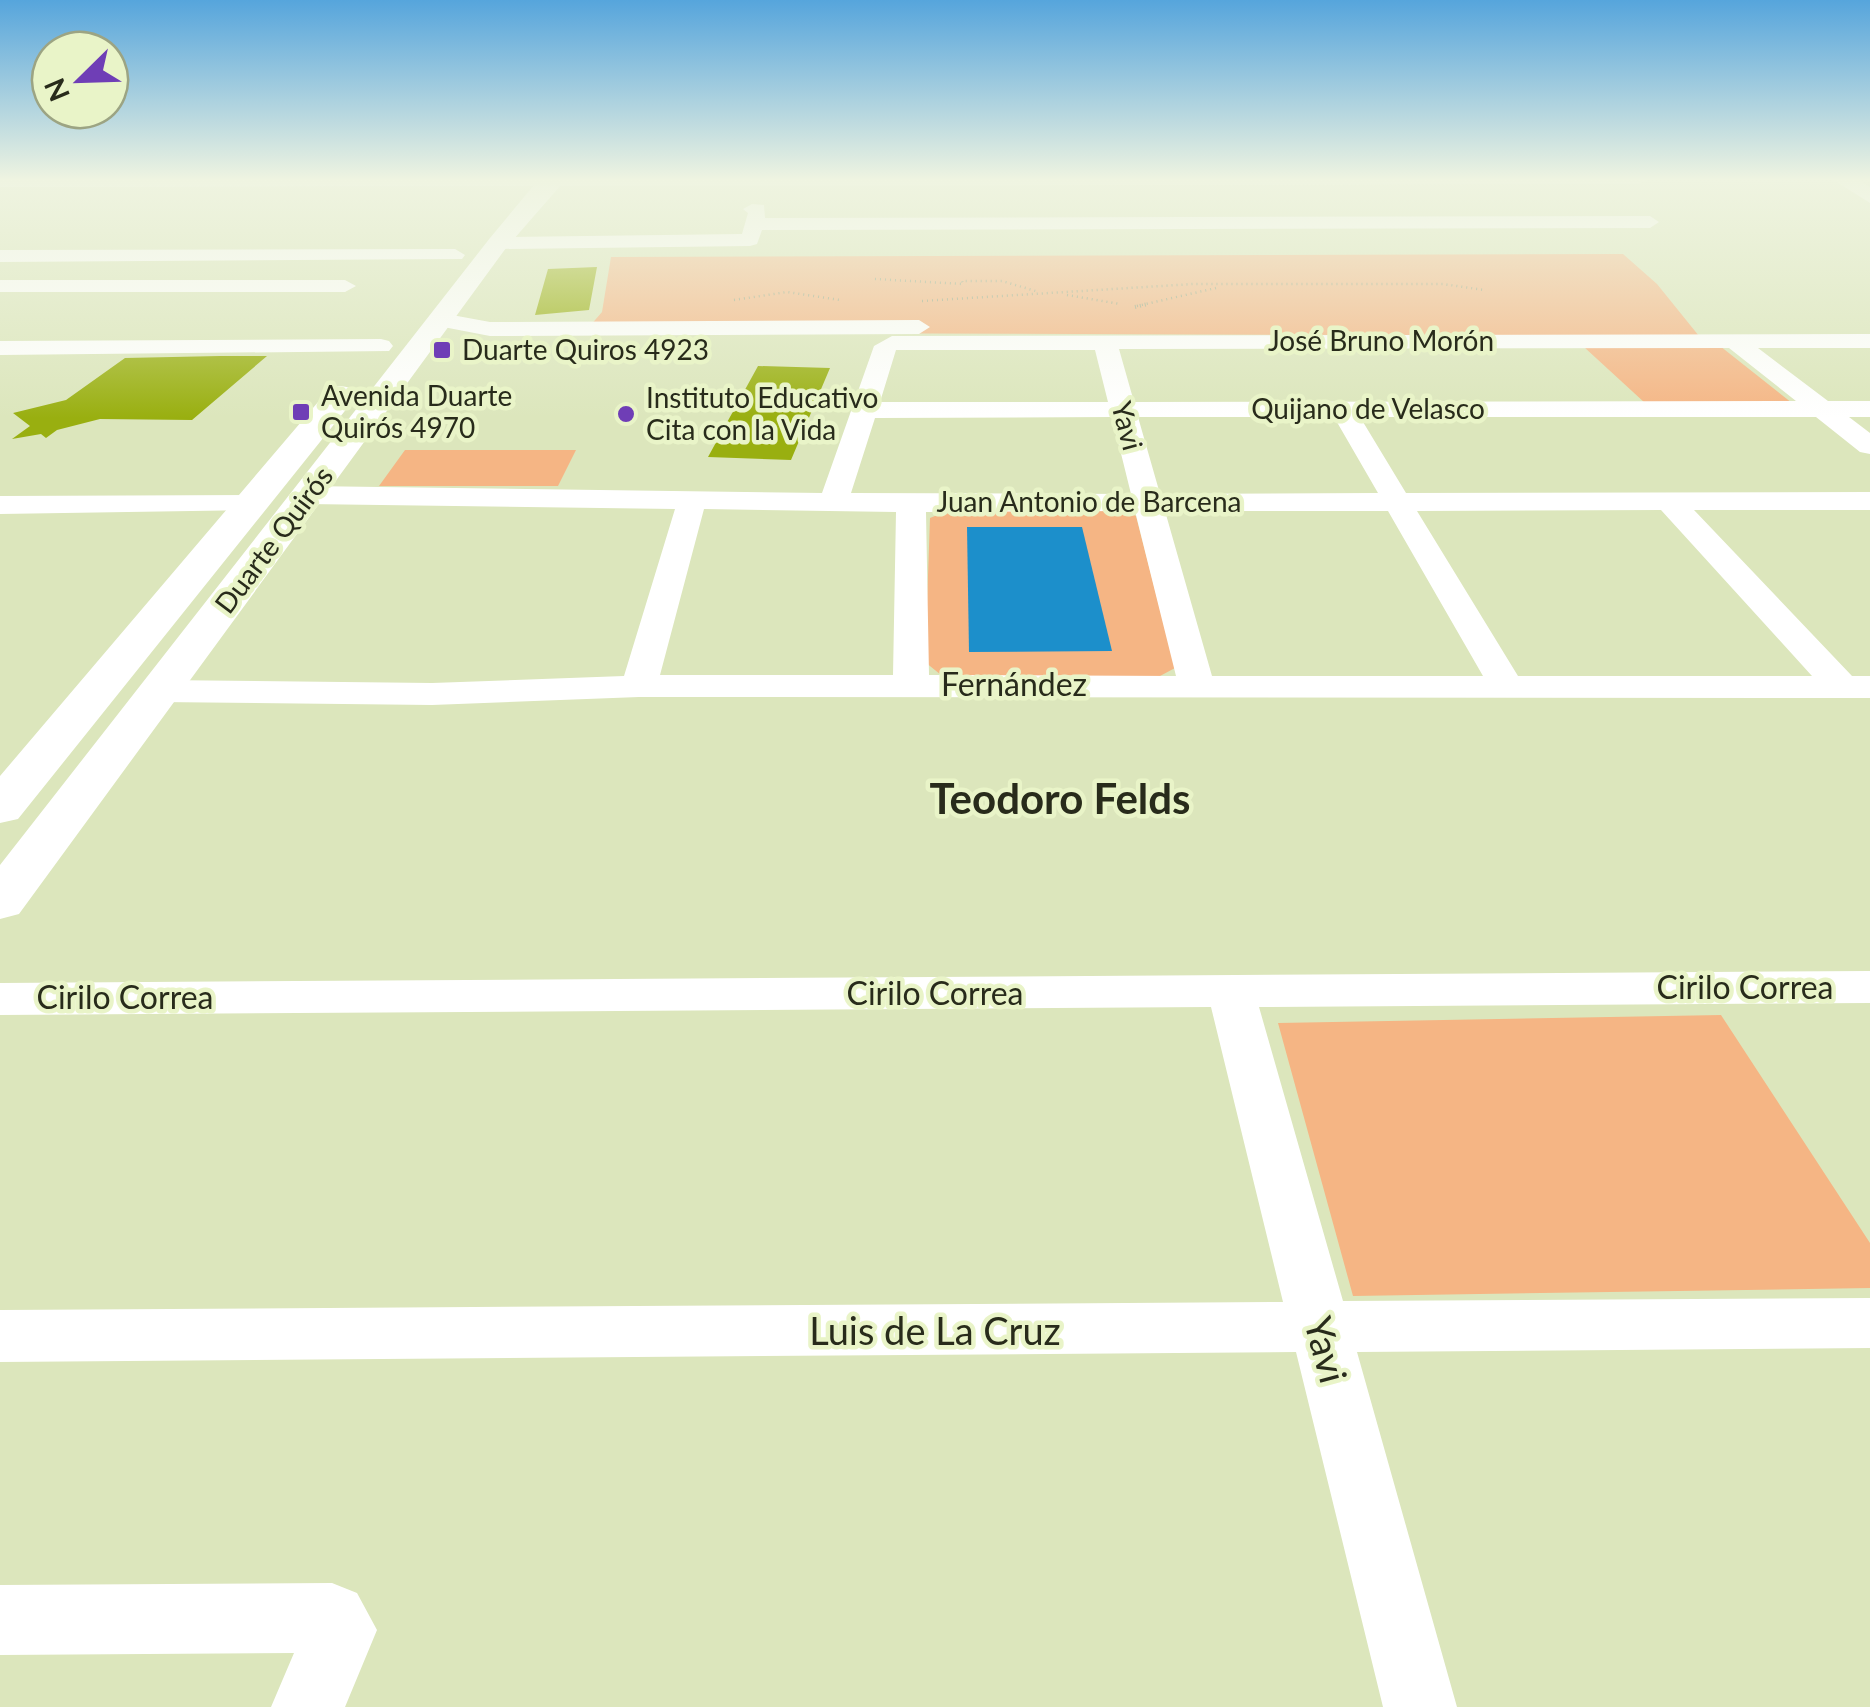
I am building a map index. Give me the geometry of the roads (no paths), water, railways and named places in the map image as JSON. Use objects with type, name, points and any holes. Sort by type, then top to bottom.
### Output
[{"type":"main road","name":"Duarte Quirós","points":[[0,808],[452,259]]},
{"type":"main road","name":"Duarte Quirós","points":[[0,902],[486,259]]},
{"type":"street","points":[[0,259],[154,259]]},
{"type":"street","points":[[0,286],[346,286]]},
{"type":"street","points":[[434,329],[566,335],[606,330],[1108,334],[1175,326],[1494,325]]},
{"type":"street","name":"José Bruno Morón","points":[[865,410],[886,346],[892,343],[1108,334],[1870,340]]},
{"type":"street","name":"Yavi","points":[[1108,334],[1123,410],[1196,684]]},
{"type":"street","points":[[1734,341],[1870,446]]},
{"type":"street","points":[[0,348],[380,346]]},
{"type":"street","points":[[1342,409],[1506,685]]},
{"type":"street","name":"Quijano de Velasco","points":[[865,410],[1870,409]]},
{"type":"street","points":[[834,500],[865,410]]},
{"type":"street","name":"Juan Antonio de Barcena","points":[[307,495],[911,503],[1870,501]]},
{"type":"street","points":[[639,686],[692,500]]},
{"type":"street","points":[[1670,502],[1856,687]]},
{"type":"street","points":[[911,503],[911,685]]},
{"type":"street","points":[[0,505],[252,504]]},
{"type":"street","name":"Fernández","points":[[159,690],[432,694],[639,686],[1856,687]]},
{"type":"street","name":"Cirilo Correa","points":[[0,999],[1870,987]]},
{"type":"street","name":"Yavi","points":[[1231,992],[1420,1707]]},
{"type":"street","name":"Luis de La Cruz","points":[[0,1336],[1320,1330],[1870,1323]]},
{"type":"street","points":[[0,1620],[332,1618],[341,1630],[308,1707]]},
{"type":"water","points":[[967,527],[1082,527],[1112,651],[969,652]]},
{"type":"place","name":"Duarte Quiros 4923","points":[[442,350]]},
{"type":"place","name":"Avenida Duarte Quirós 4970","points":[[301,412]]},
{"type":"place","name":"Instituto Educativo Cita con la Vida","points":[[626,414]]},
{"type":"district","name":"Teodoro Felds","points":[[1060,799]]}]
